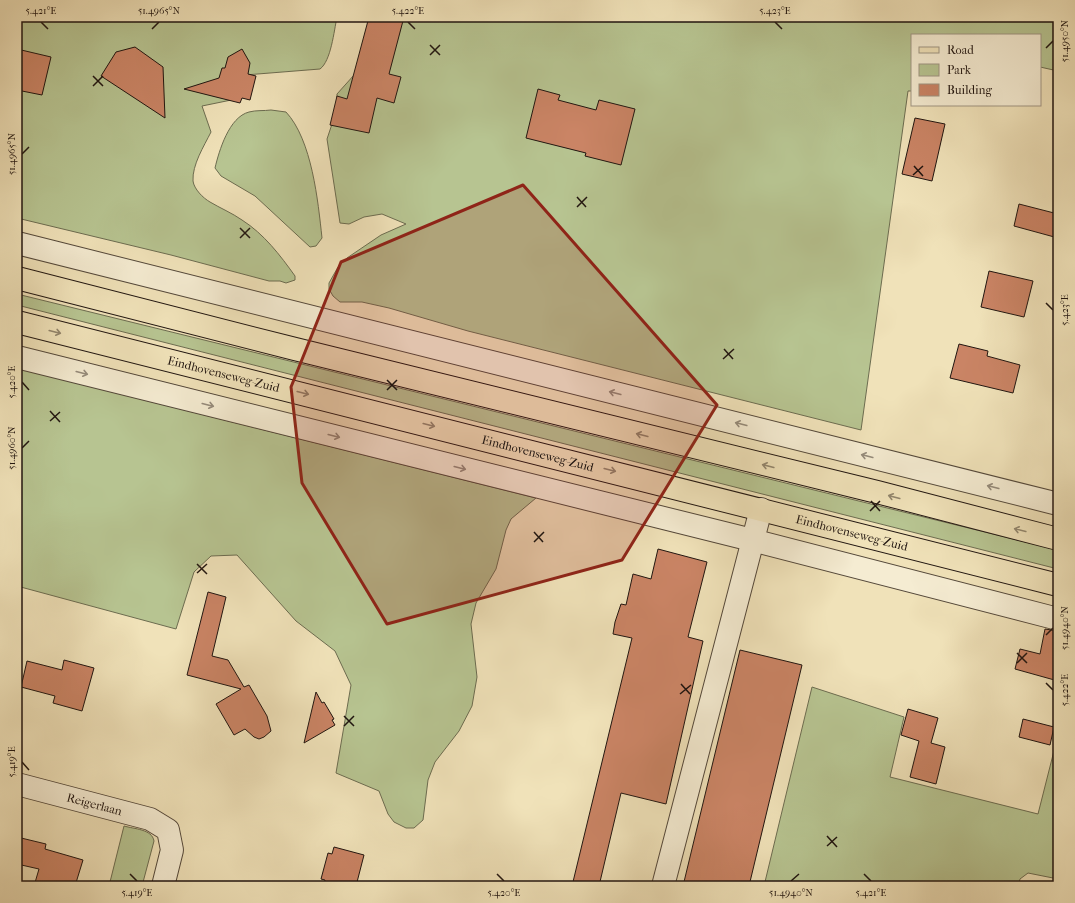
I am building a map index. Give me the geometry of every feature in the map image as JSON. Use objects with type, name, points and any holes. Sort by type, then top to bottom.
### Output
[{"type":"main road","points":[[17,278],[295,350],[878,492],[1058,539]]},
{"type":"main road","name":"Eindhovenseweg-Zuid","points":[[17,322],[1058,584]]},
{"type":"street","points":[[17,243],[1058,504]]},
{"type":"street","points":[[17,357],[752,540],[1058,619]]},
{"type":"street","points":[[663,886],[761,509]]},
{"type":"street","name":"Reigerlaan","points":[[17,784],[150,819],[168,830],[172,850],[163,886]]},
{"type":"highlighted area","points":[[523,185],[630,309],[717,405],[622,560],[387,624],[302,483],[291,387],[341,262]]},
{"type":"green space","points":[[17,17],[337,17],[329,53],[324,65],[320,69],[245,75],[241,98],[202,106],[211,132],[194,169],[193,181],[195,187],[207,200],[238,217],[271,245],[295,276],[295,280],[286,283],[280,281],[269,281],[171,255],[17,218]]},
{"type":"green space","points":[[406,17],[1058,17],[1058,71],[1041,67],[1041,34],[911,34],[911,91],[908,91],[861,430],[468,331],[389,308],[362,302],[340,302],[333,296],[329,289],[329,283],[338,267],[347,258],[381,235],[406,224],[382,214],[364,217],[349,224],[340,223],[327,139],[336,112],[337,94]]},
{"type":"green space","points":[[271,110],[286,112],[295,124],[308,154],[316,189],[322,238],[316,246],[310,247],[255,196],[221,176],[215,168],[222,144],[236,120],[249,112]]},
{"type":"green space","points":[[17,294],[1058,550],[1058,569],[17,305]]},
{"type":"green space","points":[[17,368],[536,498],[511,519],[506,530],[496,569],[476,603],[471,624],[477,677],[472,706],[459,731],[435,762],[428,780],[423,820],[414,828],[406,828],[394,822],[388,814],[379,791],[336,773],[351,685],[335,651],[296,621],[237,555],[211,556],[194,572],[176,629],[17,586]]},
{"type":"green space","points":[[812,687],[904,717],[890,777],[1038,814],[1058,735],[1058,879],[1028,873],[1020,879],[1018,886],[764,886]]},
{"type":"green space","points":[[124,826],[146,832],[153,837],[154,841],[142,886],[109,886]]},
{"type":"building","points":[[369,17],[404,17],[389,74],[401,77],[394,103],[377,98],[369,133],[330,125],[337,96],[347,99]]},
{"type":"building","points":[[135,47],[163,67],[165,118],[101,76],[116,52]]},
{"type":"building","points":[[17,49],[51,57],[42,95],[17,90]]},
{"type":"building","points":[[242,49],[250,63],[248,74],[256,76],[250,100],[242,98],[240,103],[184,89],[219,78],[222,68],[225,68],[228,57]]},
{"type":"building","points":[[538,89],[560,95],[558,100],[596,110],[599,100],[635,109],[621,165],[585,156],[586,153],[526,138]]},
{"type":"building","points":[[915,118],[945,124],[932,181],[902,174]]},
{"type":"building","points":[[1019,204],[1058,214],[1058,238],[1014,226]]},
{"type":"building","points":[[989,271],[1033,281],[1024,317],[981,307]]},
{"type":"building","points":[[959,344],[988,351],[987,356],[1020,365],[1013,393],[950,378]]},
{"type":"building","points":[[658,549],[707,562],[688,637],[703,641],[666,804],[621,793],[599,886],[572,886],[632,638],[613,634],[615,622],[621,604],[626,605],[633,574],[651,579]]},
{"type":"building","points":[[208,592],[226,597],[212,656],[228,660],[244,687],[249,685],[267,716],[271,731],[259,739],[254,737],[245,729],[234,735],[216,704],[241,689],[187,675]]},
{"type":"building","points":[[1045,629],[1058,631],[1058,681],[1015,669],[1020,649],[1040,654]]},
{"type":"building","points":[[740,650],[802,665],[749,886],[683,886]]},
{"type":"building","points":[[64,660],[94,668],[82,711],[53,703],[55,696],[21,687],[27,661],[62,670]]},
{"type":"building","points":[[316,692],[334,719],[332,720],[335,725],[304,743]]},
{"type":"building","points":[[908,709],[938,718],[931,743],[945,747],[936,784],[910,777],[919,741],[901,735]]},
{"type":"building","points":[[1023,719],[1054,727],[1050,745],[1019,737]]},
{"type":"building","points":[[17,837],[46,844],[45,849],[83,860],[75,886],[34,886],[39,869],[17,864]]},
{"type":"building","points":[[334,847],[364,855],[356,886],[324,886],[325,880],[321,879],[328,853],[332,854]]}]
